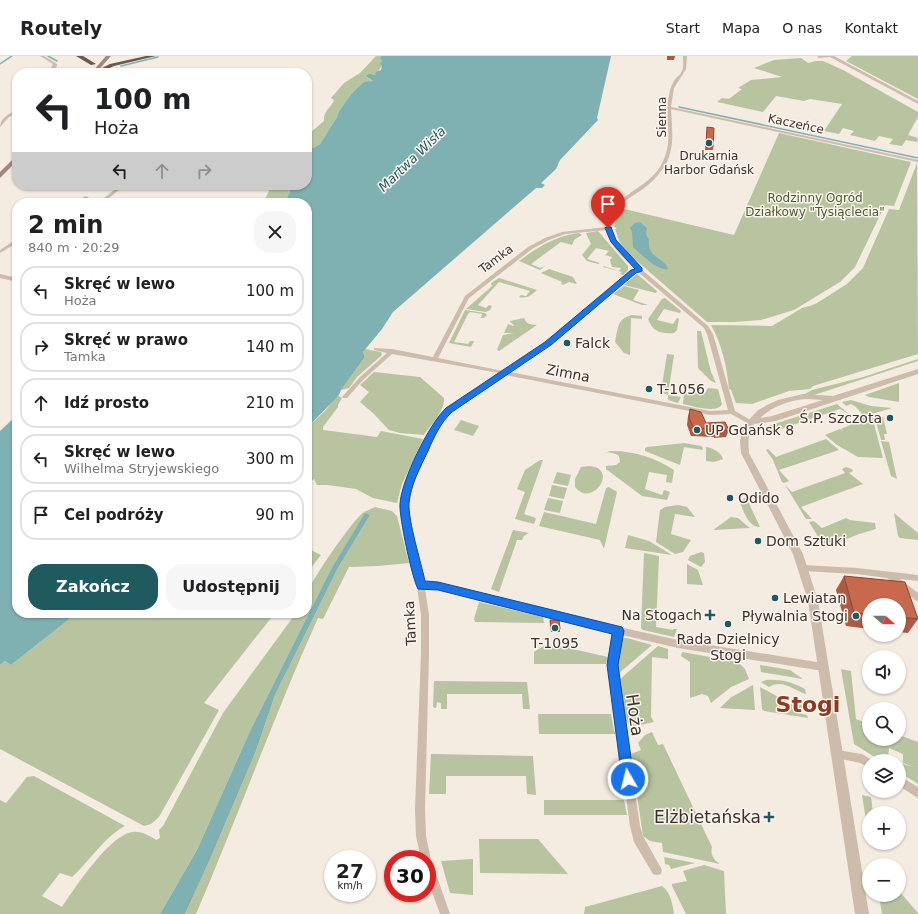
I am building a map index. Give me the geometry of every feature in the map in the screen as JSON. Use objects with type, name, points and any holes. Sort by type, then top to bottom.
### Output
[{"type":"highway","points":[[79,56],[93,64]]},
{"type":"highway","points":[[121,56],[138,56]]},
{"type":"highway","points":[[107,68],[153,56]]},
{"type":"main road","points":[[98,68],[109,56]]},
{"type":"main road","points":[[0,167],[12,154]]},
{"type":"main road","points":[[0,176],[12,163]]},
{"type":"street","points":[[42,56],[55,64],[56,66],[54,68]]},
{"type":"street","name":"Sienna","points":[[608,228],[610,217],[620,201],[647,184],[656,175],[666,159],[672,142],[670,108],[672,87],[685,70],[686,56]]},
{"type":"street","points":[[818,56],[830,56],[918,103]]},
{"type":"street","points":[[818,56],[841,62]]},
{"type":"street","name":"Kaczeńce","points":[[670,108],[918,161]]},
{"type":"street","points":[[0,126],[8,116],[12,114]]},
{"type":"street","points":[[106,198],[117,190]]},
{"type":"street","points":[[608,228],[613,241],[639,270],[706,327],[710,334],[732,412],[751,422],[773,419],[918,371]]},
{"type":"street","name":"Tamka","points":[[435,359],[467,297],[530,248],[547,239],[564,233],[608,228]]},
{"type":"street","points":[[0,252],[12,244]]},
{"type":"street","name":"Tamka","points":[[424,850],[421,836],[420,809],[425,615],[421,586],[404,505],[407,489],[438,422],[449,410],[548,343],[633,271],[639,270]]},
{"type":"street","points":[[0,276],[12,279]]},
{"type":"street","name":"Zimna","points":[[376,349],[505,372],[710,413],[732,412]]},
{"type":"street","points":[[345,397],[362,378],[392,352]]},
{"type":"street","points":[[834,399],[813,397],[793,399],[768,407],[751,422],[744,433],[742,440],[745,454],[790,537],[803,568],[813,601],[862,914]]},
{"type":"street","points":[[803,568],[888,574],[918,578]]},
{"type":"street","points":[[888,574],[918,598]]},
{"type":"street","points":[[421,586],[438,586],[618,631],[708,650],[823,667]]},
{"type":"street","name":"Hoża","points":[[618,631],[612,665],[635,826],[638,838],[657,870]]},
{"type":"street","points":[[837,754],[862,759]]},
{"type":"street","points":[[906,785],[918,793]]},
{"type":"street","points":[[436,889],[445,914]]},
{"type":"green space","points":[[376,56],[381,56],[382,66],[375,75],[367,77],[373,81],[362,84],[352,93],[339,111],[337,117],[320,144],[312,148],[312,131],[324,121],[326,112],[334,100],[331,98],[344,83],[360,73]]},
{"type":"green space","points":[[852,56],[918,56],[918,99],[846,61]]},
{"type":"green space","points":[[801,58],[808,63],[823,61],[843,70],[918,112],[918,117],[908,135],[918,138],[917,142],[906,140],[902,146],[889,144],[893,139],[879,136],[875,141],[850,135],[854,131],[843,128],[839,134],[824,131],[842,104],[810,99],[804,101],[776,96],[763,112],[717,102],[722,98],[729,99],[742,89],[738,88],[751,80],[782,77],[754,68],[774,60]]},
{"type":"green space","name":"Rodzinny Ogród Działkowy \"Tysiąclecia\"","points":[[779,133],[911,162],[894,206],[885,205],[855,267],[840,282],[794,310],[761,320],[707,322],[630,255],[620,243],[615,229],[617,228],[614,227],[619,210],[620,208],[734,235]]},
{"type":"green space","points":[[917,163],[918,354],[813,386],[810,389],[789,391],[752,404],[736,403],[731,390],[729,389],[721,348],[711,325],[772,326],[802,308],[817,303],[847,284],[863,268],[889,209],[899,210]]},
{"type":"green space","points":[[270,190],[290,190],[287,198],[266,198]]},
{"type":"green space","points":[[598,231],[628,266],[628,270],[623,275],[620,274],[622,272],[603,267],[619,271],[621,268],[612,267],[610,260],[612,257],[605,255],[609,251],[596,248],[587,259],[600,263],[598,264],[587,261],[582,255],[591,244],[586,233]]},
{"type":"green space","points":[[579,233],[582,235],[574,240],[572,245],[561,242],[531,264],[540,268],[545,266],[540,270],[519,261],[554,239]]},
{"type":"green space","points":[[549,269],[573,277],[577,284],[569,282],[563,285],[561,284],[562,282],[541,273]]},
{"type":"green space","points":[[637,274],[657,291],[656,293],[624,285]]},
{"type":"green space","points":[[499,278],[537,290],[527,297],[519,297],[521,295],[526,296],[530,291],[499,282],[478,305],[486,308],[489,305],[492,306],[490,310],[486,312],[466,309],[492,286],[491,283]]},
{"type":"green space","points":[[624,286],[639,290],[633,300],[648,305],[642,305],[613,294]]},
{"type":"green space","points":[[665,298],[681,311],[680,313],[664,309],[657,320],[673,324],[677,318],[679,319],[677,330],[674,333],[658,331],[652,327],[648,319],[662,299]]},
{"type":"green space","points":[[465,310],[485,313],[487,315],[484,318],[481,318],[482,314],[470,312],[454,342],[468,344],[470,341],[474,341],[471,347],[449,343]]},
{"type":"green space","points":[[627,316],[642,316],[642,319],[631,318],[630,355],[624,353],[615,342],[621,321]]},
{"type":"green space","points":[[524,318],[528,323],[537,325],[499,351],[497,350],[503,335],[514,333],[504,333],[508,324],[514,325],[510,321]]},
{"type":"green space","points":[[697,331],[701,331],[711,372],[716,383],[711,381],[698,368]]},
{"type":"green space","points":[[365,349],[381,352],[382,355],[357,377],[349,388],[341,390],[365,357],[363,352]]},
{"type":"green space","points":[[667,354],[674,355],[668,395],[661,392]]},
{"type":"green space","points":[[918,359],[918,361],[814,395],[803,395],[812,390],[863,377]]},
{"type":"green space","points":[[374,372],[420,377],[444,398],[444,403],[440,413],[424,435],[400,433],[389,430],[360,402],[369,392],[360,385]]},
{"type":"green space","points":[[899,383],[899,402],[865,395]]},
{"type":"green space","points":[[708,388],[718,389],[722,404],[720,407],[710,409],[698,408],[683,404],[684,393],[705,393]]},
{"type":"green space","points":[[337,395],[342,398],[338,407],[323,427],[323,430],[377,437],[381,431],[423,439],[402,484],[397,503],[373,498],[356,489],[317,485],[314,479],[312,481],[312,423],[325,411]]},
{"type":"green space","points":[[668,395],[681,397],[678,403],[668,400]]},
{"type":"green space","points":[[851,400],[871,406],[892,408],[872,414],[862,414],[851,404],[846,406],[842,402]]},
{"type":"green space","points":[[837,404],[850,415],[840,409],[769,433],[768,426]]},
{"type":"green space","points":[[872,416],[883,458],[858,457],[837,445],[825,435],[840,429],[844,432],[841,429],[857,422],[858,417]]},
{"type":"green space","points":[[883,417],[887,434],[884,434],[885,440],[881,440],[875,418]]},
{"type":"green space","points":[[461,420],[479,426],[473,436],[454,430]]},
{"type":"green space","points":[[826,439],[839,450],[779,470],[789,481],[784,483],[782,482],[773,460],[766,450],[768,449],[776,457]]},
{"type":"green space","points":[[881,441],[889,442],[897,479],[891,476]]},
{"type":"green space","points":[[684,443],[702,446],[703,450],[684,447],[680,465],[645,451],[645,448],[647,447]]},
{"type":"green space","points":[[706,447],[716,451],[723,459],[714,462],[706,461]]},
{"type":"green space","points":[[610,451],[618,451],[635,453],[652,458],[674,470],[672,483],[666,482],[667,475],[649,472],[645,489],[662,495],[664,490],[670,492],[667,500],[642,496],[606,469],[606,466],[616,465],[620,462],[619,456],[605,453]]},
{"type":"green space","points":[[540,460],[543,460],[524,514],[536,518],[534,524],[515,519],[525,492],[517,489],[525,470]]},
{"type":"green space","points":[[589,466],[598,468],[602,473],[603,479],[600,486],[595,491],[589,493],[582,492],[575,487],[575,479],[581,467]]},
{"type":"green space","points":[[846,467],[852,469],[853,471],[849,473],[863,484],[801,507],[812,519],[806,519],[785,485],[792,492],[845,473],[842,469]]},
{"type":"green space","points":[[557,472],[571,475],[568,486],[553,483]]},
{"type":"green space","points":[[552,485],[567,488],[564,499],[549,496]]},
{"type":"green space","points":[[609,487],[617,492],[604,549],[600,540],[539,526],[544,512],[596,524],[606,488]]},
{"type":"green space","points":[[746,497],[760,527],[753,525],[745,514],[740,502]]},
{"type":"green space","points":[[548,498],[563,501],[560,513],[544,510]]},
{"type":"green space","points":[[678,505],[687,507],[695,517],[675,514],[671,534],[691,540],[683,552],[675,554],[656,542],[660,510],[665,507]]},
{"type":"green space","points":[[375,507],[392,511],[397,516],[409,563],[349,567],[323,619],[318,618],[286,692],[196,914],[185,914],[256,751],[275,695],[338,568],[370,515],[329,573],[312,607],[312,584],[342,537],[364,512]]},
{"type":"green space","points":[[894,513],[918,533],[918,540],[900,538],[898,536]]},
{"type":"green space","points":[[731,517],[738,518],[750,528],[713,530]]},
{"type":"green space","points":[[846,518],[850,520],[875,523],[876,529],[859,534],[825,548],[809,522],[814,521],[822,528]]},
{"type":"green space","points":[[513,530],[529,533],[524,536],[522,540],[517,540],[499,592],[491,589]]},
{"type":"green space","points":[[628,535],[649,541],[672,555],[625,548]]},
{"type":"green space","points":[[312,550],[321,555],[312,567]]},
{"type":"green space","points":[[701,552],[704,553],[705,562],[701,567],[688,560],[690,556]]},
{"type":"green space","points":[[644,553],[659,556],[656,627],[673,630],[677,629],[674,637],[643,630],[641,628]]},
{"type":"green space","points":[[687,564],[698,570],[703,585],[687,584]]},
{"type":"green space","points":[[479,602],[543,617],[544,623],[475,622],[474,619]]},
{"type":"green space","points":[[71,618],[271,618],[204,703],[219,710],[159,817],[151,824],[144,826],[0,749],[0,665],[5,661],[11,665]]},
{"type":"green space","points":[[292,618],[306,618],[251,729],[197,850],[160,914],[0,914],[0,800],[6,803],[27,777],[34,776],[125,826],[110,836],[72,877],[60,873],[42,896],[62,907],[94,863],[114,842],[124,835],[133,832],[148,835],[156,840],[160,838],[159,830],[163,826],[223,713]]},
{"type":"green space","points":[[623,638],[652,645],[618,674],[616,662]]},
{"type":"green space","points":[[545,645],[574,645],[573,649],[608,657],[606,664],[534,664],[534,652]]},
{"type":"green space","points":[[658,646],[668,649],[668,659],[652,657],[651,717],[654,722],[631,727],[625,720],[619,680]]},
{"type":"green space","points":[[682,652],[738,662],[745,669],[749,679],[731,687],[711,703],[708,696],[702,694],[690,698],[690,662],[681,656]]},
{"type":"green space","points":[[760,665],[790,670],[803,679],[761,672]]},
{"type":"green space","points":[[841,669],[851,671],[856,719],[862,721],[862,746],[906,746],[906,738],[918,742],[918,784],[906,776],[906,765],[914,767],[906,764],[906,754],[889,748],[888,754],[870,754],[854,744]]},
{"type":"green space","points":[[766,680],[776,680],[795,684],[805,689],[806,694],[784,684],[769,687],[761,682]]},
{"type":"green space","points":[[434,681],[527,682],[530,709],[523,709],[522,694],[447,694],[447,709],[441,709],[441,703],[437,702],[436,708],[434,708]]},
{"type":"green space","points":[[753,685],[755,710],[720,708],[730,698]]},
{"type":"green space","points":[[760,687],[795,706],[807,703],[807,700],[809,701],[810,708],[804,707],[800,710],[802,714],[807,715],[808,718],[764,711],[762,709]]},
{"type":"green space","points":[[538,714],[611,714],[614,731],[616,734],[539,734]]},
{"type":"green space","points":[[652,732],[658,745],[663,744],[712,847],[713,857],[720,864],[663,852],[662,843],[650,841],[643,836],[631,754],[641,750],[638,743],[645,735]]},
{"type":"green space","points":[[431,754],[533,756],[536,795],[527,794],[526,776],[446,776],[446,794],[429,794]]},
{"type":"green space","points":[[862,798],[871,798],[872,806],[864,806]]},
{"type":"green space","points":[[544,800],[624,800],[627,815],[544,815]]},
{"type":"green space","points":[[479,839],[538,839],[568,874],[480,873]]},
{"type":"green space","points":[[664,857],[695,863],[671,869],[669,865],[665,864]]},
{"type":"green space","points":[[473,859],[473,895],[450,893],[441,861]]},
{"type":"green space","points":[[704,865],[724,871],[726,914],[686,914],[672,886],[672,884],[687,881],[683,871]]},
{"type":"green space","points":[[662,886],[669,895],[674,914],[584,914],[585,907]]},
{"type":"green space","points":[[906,899],[918,913],[918,914],[882,914],[880,902],[906,902]]},
{"type":"water","name":"Martwa Wisła","points":[[381,56],[611,56],[597,118],[598,120],[560,160],[556,169],[541,183],[545,185],[542,188],[536,188],[393,312],[382,329],[363,352],[365,357],[339,395],[312,423],[312,198],[287,198],[290,190],[312,190],[312,148],[320,144],[337,117],[339,111],[352,93],[364,82],[373,81],[366,76],[369,74],[375,75],[376,72],[381,70],[382,66],[380,64],[382,61],[380,58]]},
{"type":"water","points":[[640,222],[647,228],[646,234],[651,251],[667,265],[668,269],[654,265],[633,247],[632,232],[630,228],[635,223]]},
{"type":"water","points":[[12,420],[12,618],[71,618],[11,665],[5,661],[0,665],[0,431]]},
{"type":"water","points":[[365,513],[370,515],[338,568],[275,695],[256,751],[185,914],[160,914],[197,850],[251,729],[306,618],[312,618],[312,607],[329,573]]},
{"type":"building","name":"Drukarnia Harbor Gdańsk","points":[[707,127],[714,128],[713,147],[706,147]]},
{"type":"building","points":[[690,409],[701,412],[706,423],[725,422],[729,430],[716,431],[716,429],[694,428],[689,418]]},
{"type":"building","points":[[844,576],[905,582],[918,619],[906,618],[906,598],[862,598],[862,614],[854,613]]},
{"type":"building","points":[[550,620],[559,620],[560,629],[551,629]]},
{"type":"waterway","points":[[0,64],[12,56]]},
{"type":"waterway","points":[[48,56],[57,61]]},
{"type":"waterway","points":[[121,66],[158,57]]},
{"type":"waterway","points":[[679,107],[918,158]]},
{"type":"place","name":"Drukarnia Harbor Gdańsk","points":[[709,143]]},
{"type":"place","name":"Falck","points":[[567,343]]},
{"type":"place","name":"T-1056","points":[[649,389]]},
{"type":"place","name":"Ś.P. Szczota","points":[[890,418]]},
{"type":"place","name":"UP Gdańsk 8","points":[[697,430]]},
{"type":"place","name":"Odido","points":[[730,498]]},
{"type":"place","name":"Dom Sztuki","points":[[758,541]]},
{"type":"place","name":"Lewiatan","points":[[775,598]]},
{"type":"place","name":"Na Stogach","points":[[710,615]]},
{"type":"place","name":"Pływalnia Stogi","points":[[856,616]]},
{"type":"place","name":"Rada Dzielnicy Stogi","points":[[728,624]]},
{"type":"place","name":"T-1095","points":[[555,628]]},
{"type":"place","name":"Elżbietańska","points":[[769,817]]},
{"type":"district","name":"Stogi","points":[[808,704]]},
{"type":"route","points":[[608,228],[613,241],[639,270],[633,271],[588,311],[528,358],[442,416],[412,476],[407,489],[404,505],[421,586],[438,586],[618,631],[612,665],[628,779]]}]
